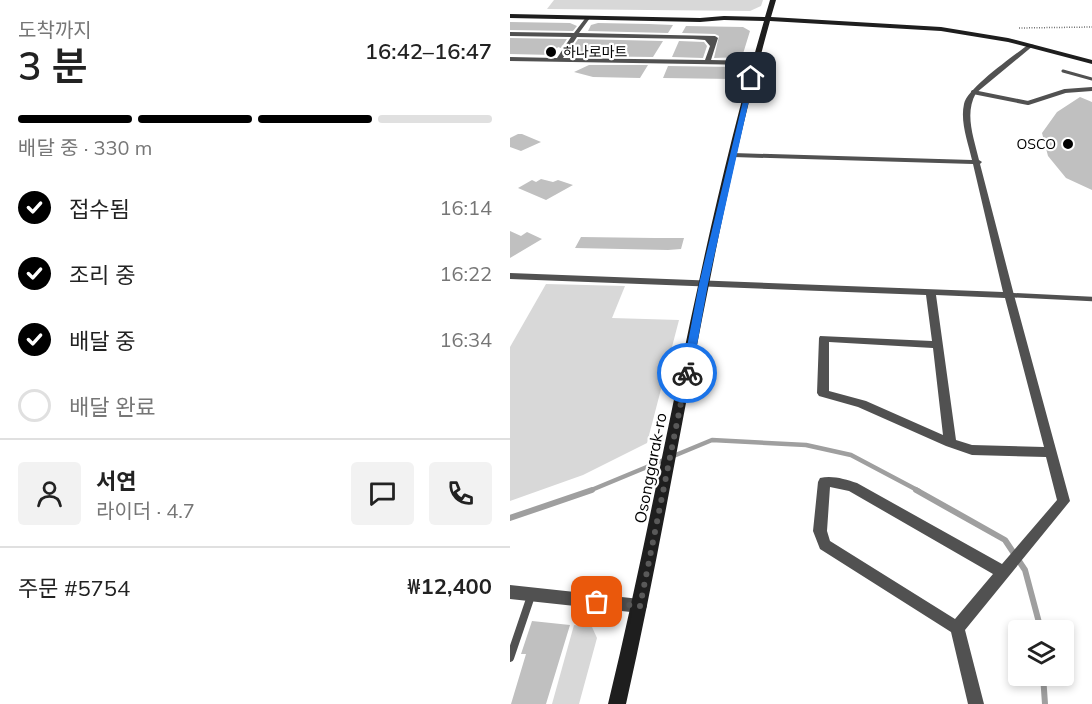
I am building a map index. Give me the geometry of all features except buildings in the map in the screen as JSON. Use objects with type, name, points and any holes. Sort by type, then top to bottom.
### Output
[{"type":"street","name":"Osonggarak-ro","points":[[617,704],[664,493],[704,284],[733,155],[773,0]]},
{"type":"street","points":[[510,11],[707,14],[724,18]]},
{"type":"street","points":[[510,16],[769,19],[941,29],[1031,45],[1092,62]]},
{"type":"street","points":[[817,21],[832,17],[896,20],[1021,38],[1092,56]]},
{"type":"street","points":[[559,59],[587,18]]},
{"type":"street","points":[[510,34],[714,38],[707,63]]},
{"type":"street","points":[[957,628],[1064,501],[967,125],[967,103],[974,92],[1031,45]]},
{"type":"street","points":[[510,59],[756,63]]},
{"type":"street","points":[[733,155],[978,162]]},
{"type":"street","points":[[510,276],[1010,295]]},
{"type":"street","points":[[931,293],[950,443]]},
{"type":"street","points":[[937,345],[825,338],[823,393],[862,404],[950,443],[972,450],[1051,452]]},
{"type":"street","points":[[976,704],[957,628],[825,545],[820,531],[824,482],[853,487],[1007,570]]},
{"type":"street","points":[[510,592],[640,606]]},
{"type":"lane","points":[[1063,71],[1092,79]]},
{"type":"lane","points":[[974,92],[1028,103],[1065,91],[1092,89]]},
{"type":"lane","points":[[1010,295],[1092,299]]},
{"type":"lane","points":[[510,658],[531,596]]},
{"type":"path","points":[[1019,28],[1092,27]]},
{"type":"shaded area","points":[[554,0],[763,0],[761,6],[750,11],[547,9]]},
{"type":"shaded area","points":[[546,284],[625,286],[612,318],[679,320],[647,443],[583,475],[510,501],[510,347]]},
{"type":"shaded area","points":[[574,625],[592,627],[597,638],[579,704],[552,704]]},
{"type":"waterway","points":[[589,491],[712,440],[806,445],[851,455],[919,491]]},
{"type":"waterway","points":[[510,518],[592,490]]},
{"type":"waterway","points":[[916,490],[1005,540],[1025,570],[1038,620]]},
{"type":"waterway","points":[[1044,686],[1045,704]]},
{"type":"way so far","points":[[597,602],[640,606],[687,373]]},
{"type":"place","name":"하나로마트","points":[[551,52]]},
{"type":"place","name":"OSCO","points":[[1068,144]]},
{"type":"route","points":[[687,373],[704,284],[751,78]]}]
